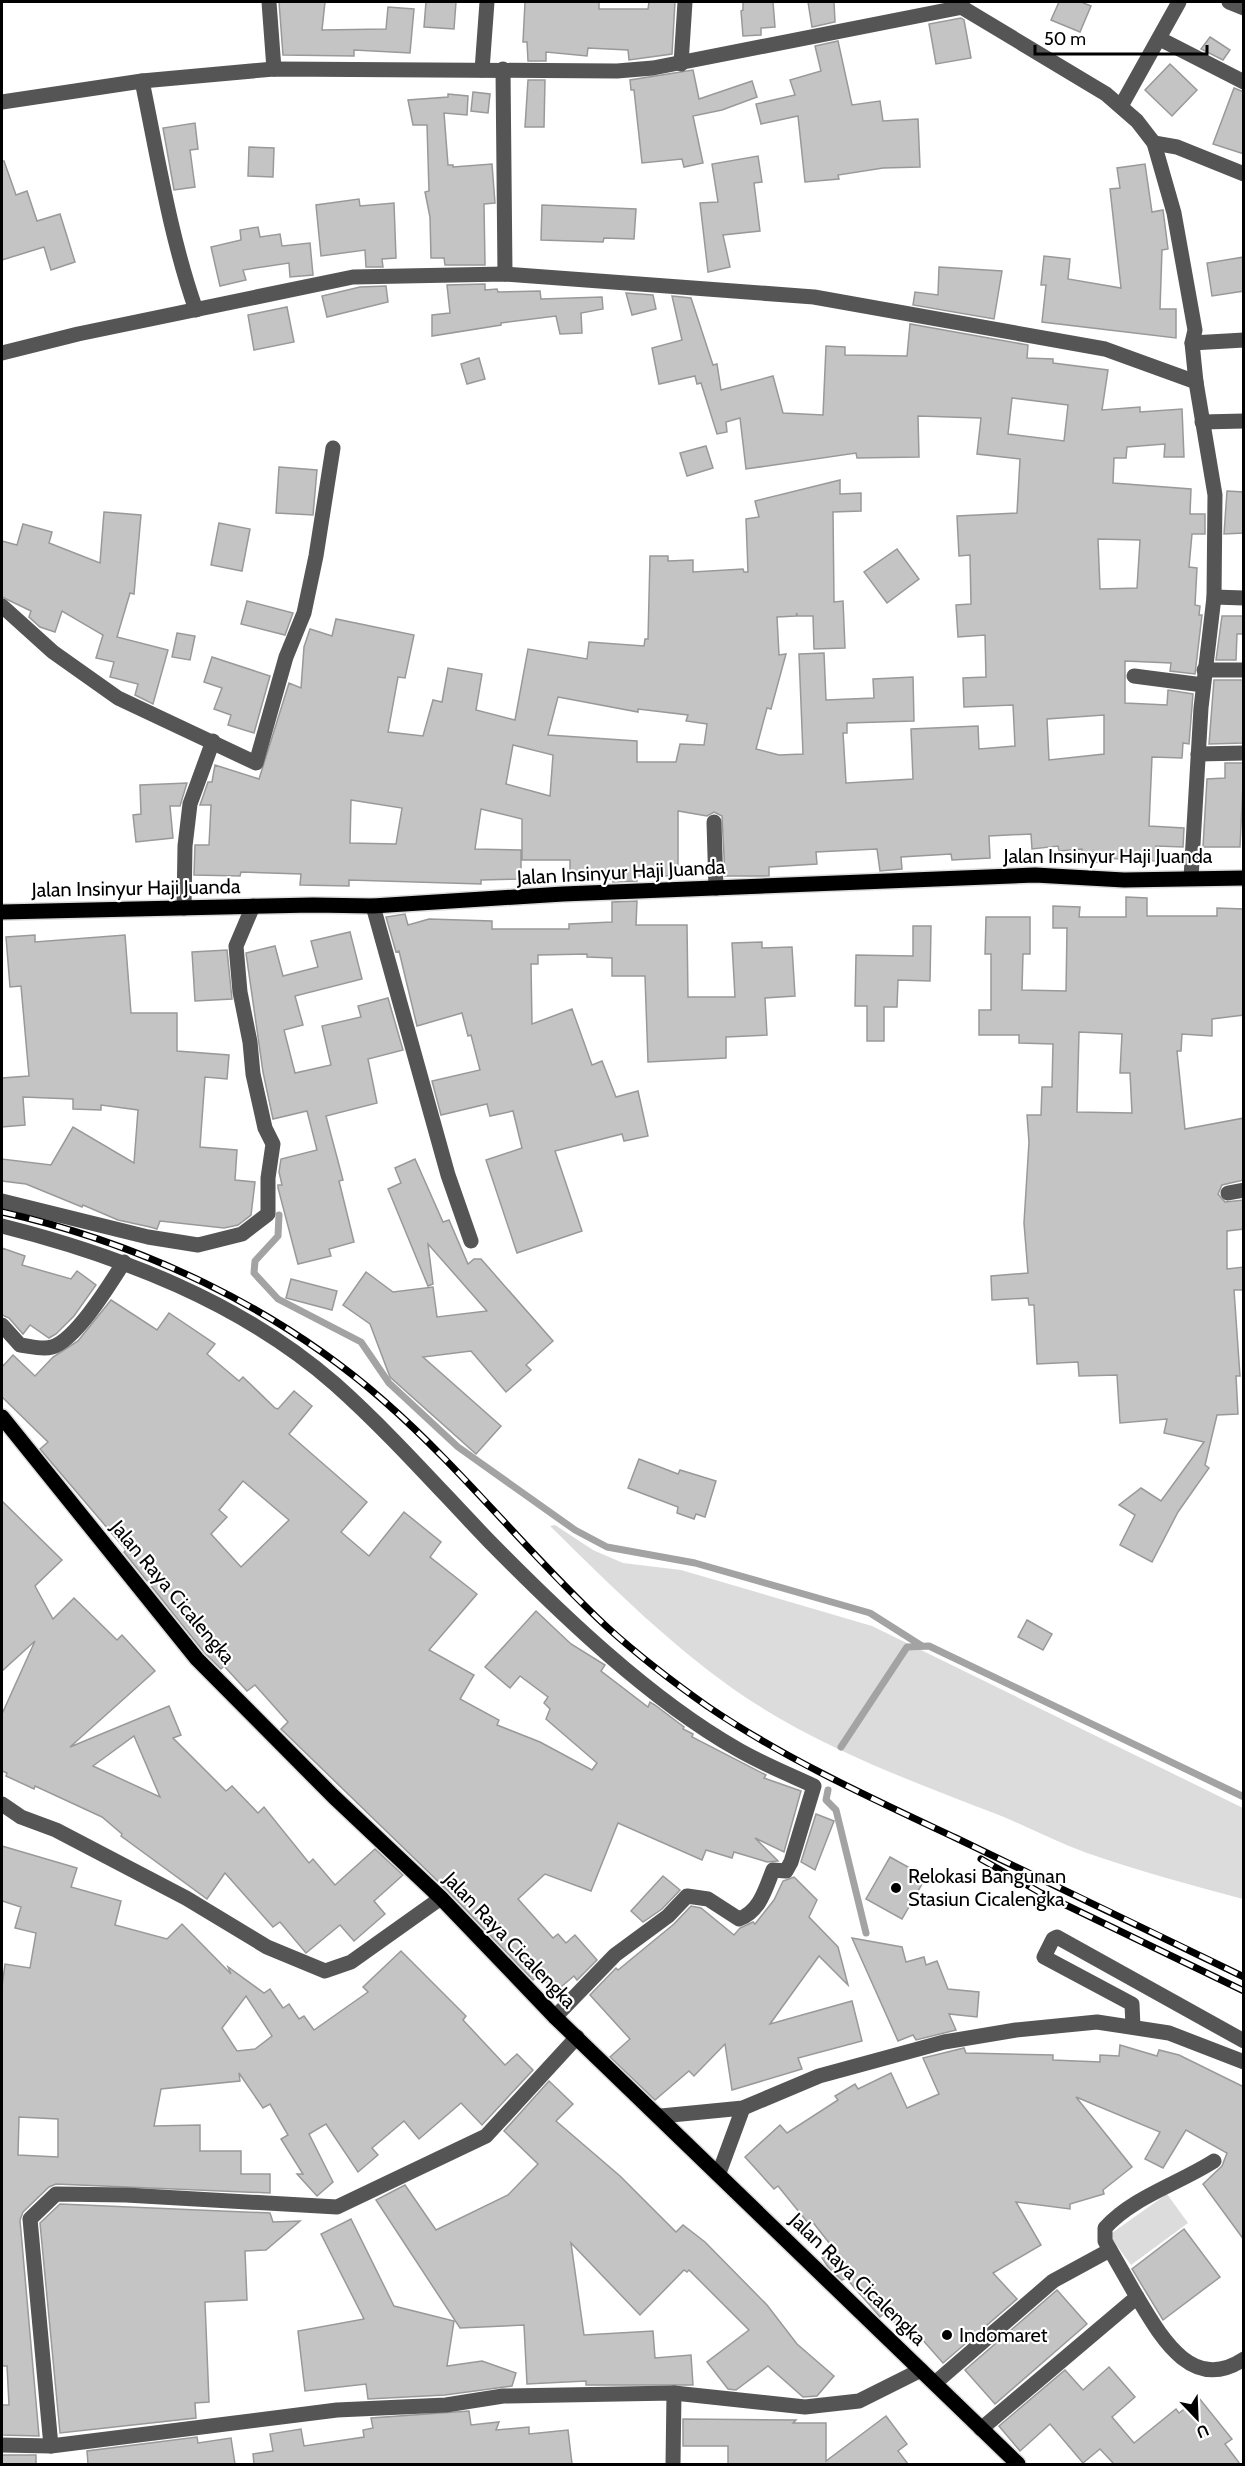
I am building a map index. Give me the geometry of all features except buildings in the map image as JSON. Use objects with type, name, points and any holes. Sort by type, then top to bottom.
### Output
[{"type":"main road","name":"Jalan Insinyur Haji Juanda","points":[[2,912],[253,906],[373,906],[563,894],[1035,875],[1124,880],[1244,878]]},
{"type":"main road","name":"Jalan Raya Cicalengka","points":[[2,1417],[197,1659],[333,1796],[441,1898],[555,2017],[661,2116],[1018,2464]]},
{"type":"street","points":[[269,2],[274,69]]},
{"type":"street","points":[[482,70],[487,2]]},
{"type":"street","points":[[681,64],[685,2]]},
{"type":"street","points":[[1121,106],[1179,2]]},
{"type":"street","points":[[1229,2],[1244,8]]},
{"type":"street","points":[[2,102],[142,81],[274,69],[617,71],[681,64],[958,4],[1106,94],[1137,121],[1154,143],[1174,213],[1195,330],[1192,343],[1196,382],[1215,495],[1215,597],[1204,678],[1191,878]]},
{"type":"street","points":[[1160,39],[1244,82]]},
{"type":"street","points":[[503,69],[505,274]]},
{"type":"street","points":[[142,81],[168,208],[185,279],[196,310]]},
{"type":"street","points":[[1154,143],[1177,147],[1244,174]]},
{"type":"street","points":[[2,353],[353,277],[505,274],[814,297],[1105,349],[1196,382]]},
{"type":"street","points":[[1192,343],[1244,340]]},
{"type":"street","points":[[1202,422],[1244,422]]},
{"type":"street","points":[[2,606],[53,652],[118,698],[256,763],[286,657],[304,613],[316,556],[333,448]]},
{"type":"street","points":[[1215,597],[1244,598]]},
{"type":"street","points":[[1134,676],[1204,678],[1244,670]]},
{"type":"street","points":[[184,908],[185,846],[190,804],[213,741]]},
{"type":"street","points":[[1198,754],[1244,753]]},
{"type":"street","points":[[714,822],[716,888]]},
{"type":"street","points":[[2,1201],[148,1237],[198,1245],[242,1234],[268,1214],[268,1178],[273,1144],[266,1128],[253,1074],[250,1042],[240,992],[236,946],[253,906]]},
{"type":"street","points":[[373,906],[448,1175],[471,1240]]},
{"type":"street","points":[[1228,1193],[1244,1190]]},
{"type":"street","points":[[2,1226],[57,1240],[124,1262],[190,1290],[278,1341],[334,1383],[405,1451],[491,1542],[573,1623],[632,1674],[735,1748],[814,1786],[791,1862],[786,1871],[773,1870],[761,1901],[748,1916],[738,1919],[708,1899],[687,1896],[668,1917],[615,1956],[555,2017]]},
{"type":"street","points":[[2,1325],[20,1345],[50,1348],[60,1344],[91,1312],[124,1262]]},
{"type":"street","points":[[2,1804],[21,1817],[56,1830],[186,1898],[267,1947],[325,1971],[351,1962],[441,1898]]},
{"type":"street","points":[[1133,2027],[1132,2004],[1044,1957],[1053,1939],[1057,1937],[1244,2042]]},
{"type":"street","points":[[661,2116],[743,2108],[819,2076],[944,2042],[1016,2030],[1097,2022],[1169,2033],[1244,2062]]},
{"type":"street","points":[[51,2446],[30,2219],[56,2194],[126,2194],[337,2207],[486,2136],[577,2037]]},
{"type":"street","points":[[719,2173],[743,2108]]},
{"type":"street","points":[[1214,2161],[1186,2179],[1120,2211],[1105,2228],[1105,2241],[1167,2345],[1185,2361],[1211,2369],[1229,2368],[1244,2359]]},
{"type":"street","points":[[935,2383],[1053,2282],[1110,2250]]},
{"type":"street","points":[[981,2429],[1137,2297]]},
{"type":"street","points":[[2,2445],[51,2446],[337,2410],[446,2405],[502,2396],[674,2393],[806,2407],[859,2401],[921,2370]]},
{"type":"street","points":[[673,2464],[674,2393]]},
{"type":"shaded area","points":[[555,1525],[593,1550],[623,1563],[681,1570],[872,1626],[1243,1808],[1243,1899],[1145,1872],[1087,1853],[897,1775],[806,1733],[748,1699],[695,1660],[621,1595],[550,1526]]},
{"type":"shaded area","points":[[1167,2194],[1188,2223],[1131,2265],[1109,2235]]},
{"type":"waterway","points":[[279,1215],[278,1236],[255,1261],[254,1273],[278,1299],[361,1342],[389,1383],[458,1447],[575,1530],[607,1547],[695,1563],[870,1613],[922,1646]]},
{"type":"waterway","points":[[841,1747],[907,1647],[929,1646],[1244,1797]]},
{"type":"waterway","points":[[828,1790],[826,1800],[836,1810],[866,1933]]},
{"type":"railway","points":[[2,1212],[105,1241],[155,1261],[205,1283],[299,1336],[343,1367],[413,1428],[608,1628],[669,1678],[737,1725],[798,1761],[860,1793],[1244,1977]]},
{"type":"railway","points":[[981,1859],[1041,1893],[1244,1991]]},
{"type":"place","name":"Relokasi Bangunan Stasiun Cicalengka","points":[[896,1888]]},
{"type":"place","name":"Indomaret","points":[[947,2335]]}]
